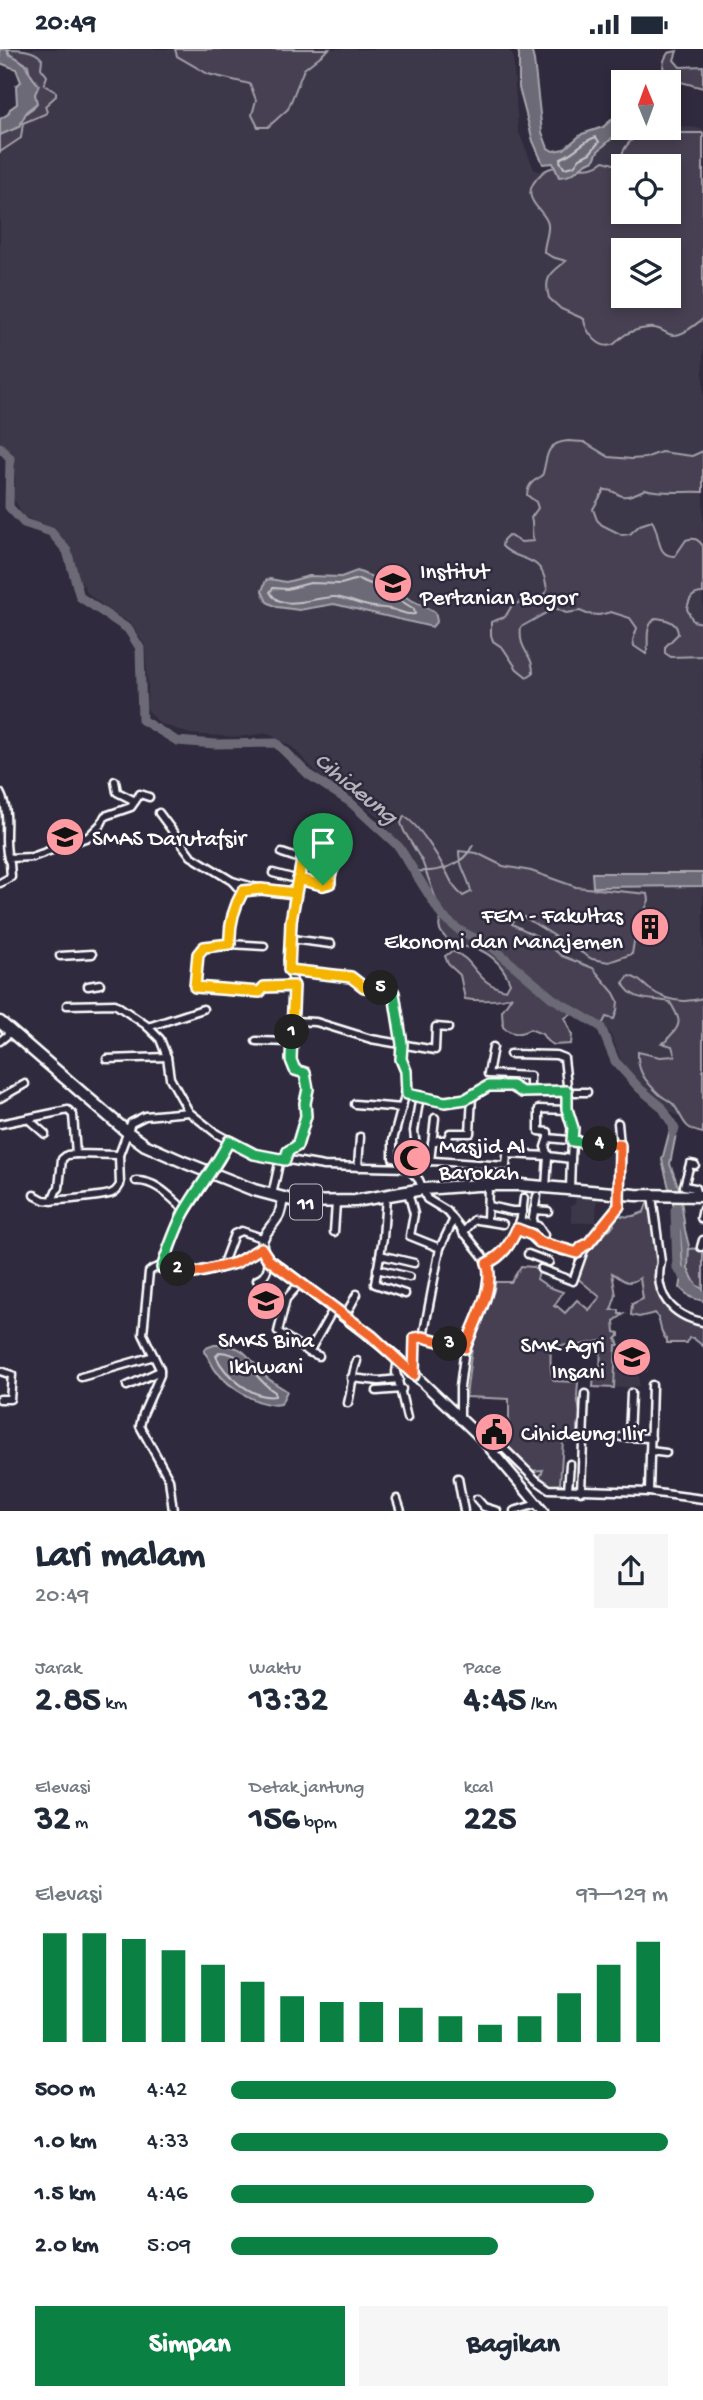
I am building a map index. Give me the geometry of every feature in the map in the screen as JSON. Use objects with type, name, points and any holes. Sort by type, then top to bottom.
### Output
[{"type":"highway","name":"11","points":[[0,1022],[126,1131],[160,1152],[272,1195],[299,1202],[336,1203],[423,1189],[488,1185],[652,1196],[697,1196]]},
{"type":"main road","points":[[284,1198],[278,1216],[262,1243],[269,1260],[398,1359],[481,1438],[540,1508]]},
{"type":"street","points":[[115,781],[117,792],[135,801]]},
{"type":"street","points":[[0,793],[8,818],[11,877],[0,883]]},
{"type":"street","points":[[8,858],[28,858],[88,837],[105,816],[131,807],[141,793],[149,797]]},
{"type":"street","points":[[159,813],[191,856],[232,881],[261,889],[295,893]]},
{"type":"street","points":[[273,873],[326,886],[330,883],[330,875],[339,862],[344,846]]},
{"type":"street","points":[[282,853],[315,864],[330,875]]},
{"type":"street","points":[[43,854],[46,864]]},
{"type":"street","points":[[272,1195],[282,1159],[288,1151],[297,1146],[306,1116],[308,1089],[305,1073],[295,1070],[291,1061],[294,986],[289,970],[295,893],[302,860]]},
{"type":"street","points":[[232,881],[237,889],[243,891],[261,889]]},
{"type":"street","points":[[230,944],[231,923],[243,891]]},
{"type":"street","points":[[291,939],[331,944]]},
{"type":"street","points":[[264,946],[210,945],[200,951],[195,987],[260,992],[264,987],[294,986]]},
{"type":"street","points":[[60,956],[92,954]]},
{"type":"street","points":[[289,970],[351,977],[364,987],[391,989],[394,993],[407,1094],[393,1140],[392,1156],[408,1168],[426,1197],[447,1211],[487,1263],[490,1272],[485,1299],[465,1348],[460,1387],[460,1420]]},
{"type":"street","points":[[88,986],[100,984]]},
{"type":"street","points":[[67,1005],[115,1004],[148,1027],[160,1039],[170,1078],[189,1112],[229,1141],[254,1154],[324,1165],[408,1168],[430,1161],[506,1166],[507,1154],[571,1159]]},
{"type":"street","points":[[148,1027],[203,1009]]},
{"type":"street","points":[[293,1021],[317,1022],[371,1039],[435,1050],[436,1027],[448,1028]]},
{"type":"street","points":[[0,1041],[11,1032]]},
{"type":"street","points":[[256,1041],[292,1042]]},
{"type":"street","points":[[493,1047],[488,1074],[530,1076],[530,1091]]},
{"type":"street","points":[[510,1054],[562,1056],[567,1109],[573,1128],[570,1189]]},
{"type":"street","points":[[107,1059],[167,1058]]},
{"type":"street","points":[[0,1098],[25,1084]]},
{"type":"street","points":[[407,1094],[445,1102],[472,1097],[488,1086],[512,1086],[522,1092],[587,1092]]},
{"type":"street","points":[[418,1165],[420,1150],[416,1147],[414,1131],[421,1096]]},
{"type":"street","points":[[432,1143],[447,1140],[450,1133],[470,1133],[472,1097]]},
{"type":"street","points":[[355,1104],[402,1108]]},
{"type":"street","points":[[546,1187],[548,1156],[545,1147],[548,1132],[539,1131],[539,1109],[567,1109]]},
{"type":"street","points":[[0,1124],[71,1112],[76,1154]]},
{"type":"street","points":[[34,1195],[52,1201],[109,1195],[115,1192],[120,1185],[119,1155],[131,1123],[145,1116],[189,1112]]},
{"type":"street","points":[[430,1161],[435,1118]]},
{"type":"street","points":[[28,1119],[45,1134]]},
{"type":"street","points":[[541,1269],[573,1281],[582,1253],[617,1210],[620,1194],[618,1123]]},
{"type":"street","points":[[358,1167],[360,1137]]},
{"type":"street","points":[[548,1138],[620,1145]]},
{"type":"street","points":[[162,1268],[185,1210],[229,1141]]},
{"type":"street","points":[[52,1201],[59,1188],[62,1159],[67,1155],[119,1155]]},
{"type":"street","points":[[695,1165],[690,1164],[684,1186],[695,1188],[697,1196]]},
{"type":"street","points":[[136,1181],[153,1185],[185,1210]]},
{"type":"street","points":[[487,1221],[488,1185]]},
{"type":"street","points":[[408,1192],[414,1214],[410,1236],[440,1248]]},
{"type":"street","points":[[386,1196],[375,1281],[377,1286],[405,1294]]},
{"type":"street","points":[[532,1223],[537,1196]]},
{"type":"street","points":[[652,1196],[661,1262],[658,1272],[666,1302],[684,1316],[703,1322]]},
{"type":"street","points":[[487,1263],[509,1246],[520,1221],[524,1198]]},
{"type":"street","points":[[334,1232],[336,1203]]},
{"type":"street","points":[[488,1206],[512,1211],[548,1211]]},
{"type":"street","points":[[703,1209],[703,1220]]},
{"type":"street","points":[[423,1337],[440,1248],[453,1220]]},
{"type":"street","points":[[464,1232],[476,1220],[503,1224]]},
{"type":"street","points":[[520,1221],[538,1226],[543,1233],[541,1243]]},
{"type":"street","points":[[517,1229],[541,1243],[577,1253],[588,1244]]},
{"type":"street","points":[[173,1511],[171,1485],[140,1426],[159,1381],[160,1371],[143,1334],[147,1278],[152,1268],[195,1273],[222,1266],[243,1260],[262,1243],[243,1231],[237,1232],[222,1266]]},
{"type":"street","points":[[528,1254],[547,1261],[550,1246]]},
{"type":"street","points":[[380,1255],[414,1263]]},
{"type":"street","points":[[257,1280],[266,1273],[269,1260]]},
{"type":"street","points":[[377,1269],[409,1277]]},
{"type":"street","points":[[300,1283],[286,1299],[277,1331],[319,1356]]},
{"type":"street","points":[[345,1316],[357,1294]]},
{"type":"street","points":[[309,1352],[334,1308]]},
{"type":"street","points":[[414,1375],[414,1340],[423,1337],[465,1348]]},
{"type":"street","points":[[81,1377],[154,1356]]},
{"type":"street","points":[[398,1359],[396,1368],[407,1418]]},
{"type":"street","points":[[348,1403],[352,1389],[351,1378],[357,1360]]},
{"type":"street","points":[[0,1371],[12,1375],[12,1381],[10,1399],[0,1399]]},
{"type":"street","points":[[127,1386],[160,1371]]},
{"type":"street","points":[[351,1378],[379,1381],[399,1379]]},
{"type":"street","points":[[649,1492],[652,1385]]},
{"type":"street","points":[[377,1391],[402,1389]]},
{"type":"street","points":[[629,1437],[631,1393]]},
{"type":"street","points":[[581,1491],[585,1394]]},
{"type":"street","points":[[481,1438],[486,1431],[549,1489],[649,1492],[703,1499]]},
{"type":"street","points":[[621,1437],[651,1438]]},
{"type":"street","points":[[650,1451],[666,1453]]},
{"type":"street","points":[[568,1490],[570,1464]]},
{"type":"street","points":[[458,1478],[464,1511]]},
{"type":"street","points":[[397,1499],[401,1511]]},
{"type":"street","points":[[477,1499],[484,1507],[497,1511]]},
{"type":"street","points":[[514,1511],[540,1508]]},
{"type":"shaded area","points":[[8,49],[26,50],[39,56],[42,59],[41,68],[47,76],[44,85],[56,92],[56,96],[45,106],[45,114],[23,123],[21,138],[0,152],[0,131],[36,104],[28,65],[10,55]]},
{"type":"shaded area","name":"Institut Pertanian Bogor","points":[[9,49],[508,49],[513,56],[518,130],[534,169],[550,176],[594,154],[611,138],[681,140],[681,126],[703,129],[703,1128],[687,1123],[644,1093],[622,1063],[601,1018],[471,934],[433,902],[382,820],[319,775],[292,747],[267,733],[238,737],[190,734],[159,723],[146,708],[148,688],[145,645],[131,624],[88,594],[63,547],[49,529],[23,516],[14,499],[12,459],[0,443],[0,133],[37,111]]},
{"type":"shaded area","points":[[175,49],[329,49],[304,69],[288,109],[268,127],[258,127],[252,115],[256,100],[250,84],[208,74],[177,56]]},
{"type":"shaded area","points":[[677,51],[674,60],[680,67],[703,66],[703,88],[681,82],[681,70],[664,70],[668,53]]},
{"type":"shaded area","points":[[681,133],[703,133],[703,319],[678,335],[656,328],[645,328],[628,333],[609,346],[594,339],[584,319],[561,309],[549,298],[548,280],[566,261],[544,252],[548,225],[531,197],[531,190],[534,182],[549,169],[589,168],[604,161],[611,163],[611,224],[681,224],[681,154],[622,154],[629,142],[681,140]]},
{"type":"shaded area","points":[[560,442],[584,442],[609,457],[631,459],[645,458],[661,452],[692,456],[703,451],[703,492],[646,489],[625,496],[604,490],[593,509],[602,525],[622,535],[630,534],[640,525],[652,521],[661,549],[669,555],[675,556],[689,539],[696,539],[703,546],[703,593],[692,597],[687,609],[693,621],[703,623],[703,656],[671,657],[665,653],[665,647],[678,634],[678,630],[664,619],[656,618],[649,627],[646,654],[634,646],[637,628],[630,618],[611,612],[599,615],[580,611],[566,613],[555,608],[521,627],[523,647],[531,660],[533,673],[527,677],[517,669],[503,648],[493,641],[491,622],[505,617],[511,607],[518,603],[545,594],[547,589],[539,567],[502,546],[508,535],[521,542],[534,541],[531,518],[538,508],[536,502],[527,495],[529,488],[542,476],[550,449]]},
{"type":"shaded area","points":[[404,816],[428,842],[453,886],[463,896],[471,892],[460,862],[459,851],[477,853],[503,866],[531,871],[576,887],[648,894],[649,900],[635,936],[632,954],[609,962],[592,959],[524,917],[516,916],[512,924],[537,936],[562,956],[593,968],[618,1001],[614,1019],[606,1017],[601,1027],[589,1017],[572,1013],[565,1018],[572,1035],[571,1044],[554,1045],[542,1034],[530,1029],[516,1033],[503,1027],[502,1011],[512,996],[489,1000],[465,999],[460,975],[448,964],[445,956],[452,951],[466,960],[488,983],[506,990],[510,983],[502,967],[490,956],[474,948],[452,944],[442,933],[439,926],[442,916],[422,861],[404,831],[401,823]]},
{"type":"shaded area","points":[[629,976],[668,998],[688,1001],[703,998],[703,1133],[691,1129],[673,1104],[659,1094],[643,1075],[638,1052],[660,1057],[675,1056],[672,1046],[662,1043],[668,1041],[679,1023],[670,1002],[644,999],[632,994],[623,983]]},
{"type":"shaded area","points":[[576,1194],[597,1197],[596,1222],[572,1223],[571,1205],[575,1204]]},
{"type":"shaded area","points":[[652,1203],[658,1260],[654,1278],[663,1303],[683,1320],[703,1325],[703,1346],[693,1338],[689,1338],[687,1343],[667,1343],[655,1313],[639,1317],[631,1315],[632,1304],[643,1299],[640,1278],[628,1282],[612,1273],[616,1295],[611,1310],[619,1310],[619,1314],[624,1314],[614,1321],[615,1332],[619,1333],[616,1339],[619,1345],[616,1345],[614,1388],[593,1387],[594,1375],[600,1375],[601,1341],[550,1346],[554,1381],[578,1382],[577,1396],[581,1418],[577,1425],[578,1439],[563,1441],[560,1484],[555,1487],[537,1483],[543,1470],[531,1471],[500,1444],[504,1425],[509,1425],[509,1399],[466,1397],[472,1347],[495,1282],[511,1282],[521,1266],[534,1267],[539,1272],[537,1279],[563,1292],[554,1306],[565,1313],[577,1300],[589,1310],[600,1297],[576,1277],[585,1252],[614,1225],[612,1221],[617,1214],[627,1217],[637,1215],[644,1212],[647,1204]]},
{"type":"shaded area","points":[[703,1248],[703,1294],[697,1291],[686,1268],[688,1249]]},
{"type":"shaded area","name":"SMK Agri Insani","points":[[634,1342],[649,1347],[648,1372],[639,1372],[639,1386],[614,1388],[616,1345],[634,1345]]},
{"type":"water","points":[[0,49],[8,49],[8,54],[21,61],[39,85],[35,94],[37,103],[27,111],[19,127],[0,135],[0,119],[17,104],[16,86],[21,82],[16,69],[0,63]]},
{"type":"water","points":[[517,49],[531,49],[542,132],[548,148],[553,151],[564,149],[582,134],[603,127],[611,120],[611,139],[598,151],[594,160],[574,173],[559,177],[553,163],[543,164],[533,141],[519,88]]},
{"type":"water","points":[[357,571],[385,582],[409,599],[435,612],[437,621],[432,627],[334,604],[299,610],[277,607],[267,602],[262,591],[266,580],[270,579],[286,582],[309,576],[341,577]]},
{"type":"water","points":[[592,873],[703,873],[703,886],[593,887]]},
{"type":"water","points":[[675,1124],[677,1129],[670,1164],[680,1191],[689,1246],[688,1269],[696,1285],[703,1289],[703,1301],[690,1297],[680,1288],[683,1271],[680,1232],[662,1160],[671,1126]]},
{"type":"water","points":[[214,1345],[232,1346],[244,1352],[267,1377],[287,1391],[281,1404],[273,1405],[255,1400],[229,1384],[216,1371],[204,1352],[206,1348]]},
{"type":"waterway","name":"Cihideung","points":[[0,447],[10,458],[9,507],[24,523],[51,532],[67,551],[80,597],[128,629],[140,648],[142,720],[177,741],[215,744],[276,743],[309,775],[350,802],[399,847],[442,916],[459,930],[492,947],[552,998],[601,1027],[615,1061],[639,1088],[662,1107],[675,1129],[673,1133]]},
{"type":"waterway","points":[[415,871],[449,867],[463,858],[473,845]]},
{"type":"waterway","name":"Cihideung","points":[[675,1210],[677,1268],[698,1294],[703,1295]]},
{"type":"place","name":"Institut Pertanian Bogor","points":[[393,583]]},
{"type":"place","name":"SMAS Darutafsir","points":[[65,837]]},
{"type":"place","name":"FEM - Fakultas Ekonomi dan Manajemen","points":[[650,927]]},
{"type":"place","name":"Masjid Al Barokah","points":[[412,1158]]},
{"type":"place","name":"SMKS Bina Ikhwani","points":[[266,1301]]},
{"type":"place","name":"SMK Agri Insani","points":[[632,1357]]},
{"type":"place","name":"Cihideung Ilir","points":[[494,1432]]},
{"type":"route","points":[[323,885],[298,879],[295,893],[261,889],[243,891],[235,907],[229,931],[230,944],[210,945],[198,954],[195,987],[260,992],[263,987],[294,986],[291,1060],[295,1070],[306,1075],[306,1116],[297,1146],[288,1151],[285,1160],[254,1154],[229,1141],[185,1210],[162,1268],[195,1273],[236,1263],[261,1248],[269,1260],[372,1336],[414,1375],[415,1338],[423,1337],[465,1348],[485,1299],[490,1272],[487,1263],[509,1246],[517,1229],[532,1235],[536,1241],[564,1251],[566,1249],[577,1253],[588,1244],[619,1206],[620,1145],[572,1141],[573,1128],[567,1109],[567,1091],[522,1092],[512,1086],[488,1086],[466,1099],[445,1102],[407,1094],[393,990],[364,987],[356,978],[351,977],[289,970],[291,921],[295,893],[302,860],[327,871],[330,883],[323,885]]}]
